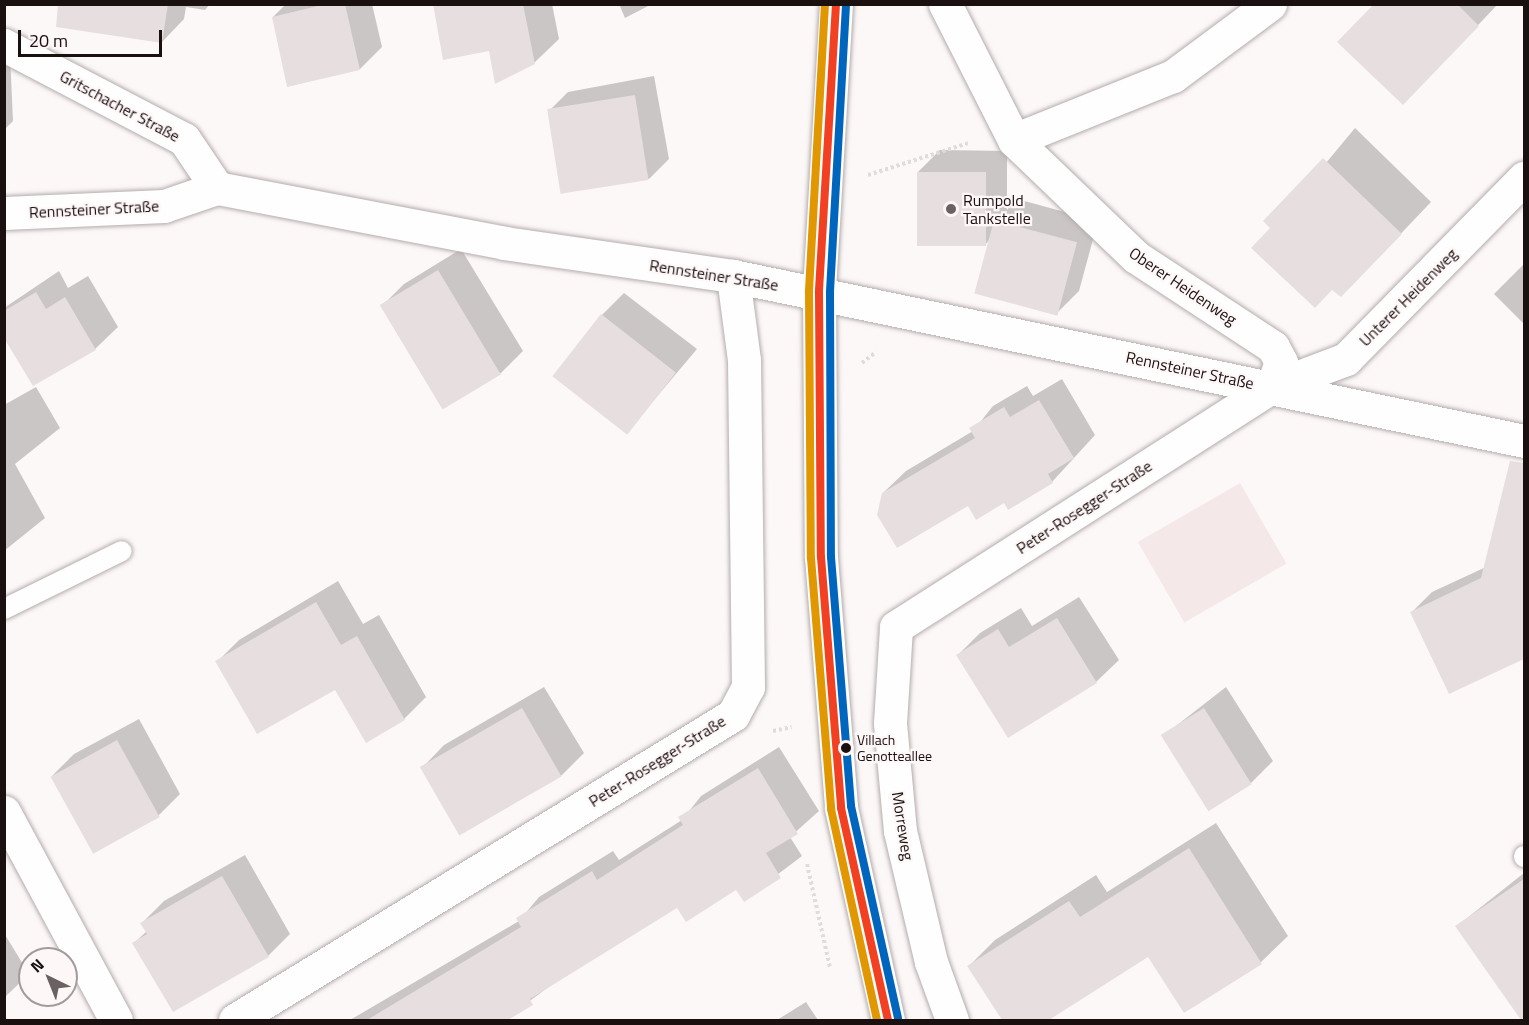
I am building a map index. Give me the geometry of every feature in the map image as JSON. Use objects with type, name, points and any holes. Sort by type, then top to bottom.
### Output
[{"type":"street","points":[[836,4],[819,293],[821,557],[841,808],[888,1020]]},
{"type":"street","name":"Oberer Heidenweg","points":[[945,4],[1014,140],[1136,256],[1273,347],[1281,362],[1272,387]]},
{"type":"street","points":[[1014,140],[1173,76],[1270,4]]},
{"type":"street","name":"Gritschacher Straße","points":[[4,45],[184,139],[217,188]]},
{"type":"street","name":"Unterer Heidenweg","points":[[1272,387],[1346,359],[1524,178]]},
{"type":"street","name":"Rennsteiner Straße","points":[[4,213],[164,206],[217,188],[504,243],[733,276],[1524,441]]},
{"type":"street","name":"Peter-Rosegger-Straße","points":[[235,1020],[733,715],[747,687],[744,360],[733,276]]},
{"type":"street","name":"Peter-Rosegger-Straße","points":[[896,627],[1272,387]]},
{"type":"street","name":"Morreweg","points":[[896,627],[890,723],[900,831],[931,962],[952,1020]]},
{"type":"street","points":[[6,818],[116,1020]]},
{"type":"lane","points":[[4,609],[122,551]]},
{"type":"path","points":[[867,175],[977,141],[1014,140]]},
{"type":"shaded area","points":[[1240,483],[1286,564],[1184,623],[1138,542]]},
{"type":"building","points":[[58,4],[168,4],[162,43],[56,27]]},
{"type":"building","points":[[326,4],[345,4],[360,70],[287,87],[272,17]]},
{"type":"building","points":[[433,4],[523,4],[535,64],[495,84],[489,51],[443,60]]},
{"type":"building","points":[[1374,4],[1457,4],[1479,26],[1403,105],[1337,42]]},
{"type":"building","points":[[635,95],[648,180],[561,194],[547,109]]},
{"type":"building","points":[[1323,158],[1402,234],[1341,297],[1332,290],[1315,308],[1251,248],[1270,228],[1263,221]]},
{"type":"building","name":"Rumpold Tankstelle","points":[[917,172],[986,172],[986,246],[917,246]]},
{"type":"building","points":[[994,220],[1077,242],[1057,316],[974,293]]},
{"type":"building","points":[[438,270],[501,375],[443,410],[380,305]]},
{"type":"building","points":[[36,292],[46,309],[65,297],[96,350],[33,386],[4,338],[4,311]]},
{"type":"building","points":[[601,314],[676,372],[627,435],[552,376]]},
{"type":"building","points":[[1039,400],[1074,458],[1048,474],[1053,483],[1008,510],[1004,503],[976,520],[968,506],[897,548],[877,515],[882,493],[975,438],[969,428],[1004,407],[1010,417]]},
{"type":"building","points":[[1510,461],[1524,463],[1524,659],[1449,694],[1410,612],[1481,578]]},
{"type":"building","points":[[316,602],[341,645],[357,636],[405,720],[366,743],[335,690],[257,734],[215,661]]},
{"type":"building","points":[[1057,618],[1097,683],[1008,738],[956,655],[998,629],[1009,647]]},
{"type":"building","points":[[522,708],[562,776],[459,835],[420,767]]},
{"type":"building","points":[[1204,708],[1252,784],[1208,811],[1161,735]]},
{"type":"building","points":[[117,740],[160,817],[93,854],[51,777]]},
{"type":"building","points":[[758,768],[798,834],[766,853],[781,878],[744,902],[736,890],[686,922],[677,908],[530,999],[533,1005],[508,1020],[367,1020],[521,927],[516,918],[592,871],[597,880],[683,825],[678,817]]},
{"type":"building","points":[[1189,848],[1262,964],[1184,1013],[1148,957],[1049,1020],[1002,1020],[967,966],[1069,901],[1080,917]]},
{"type":"building","points":[[222,876],[269,957],[173,1012],[132,943],[147,934],[140,923]]},
{"type":"building","points":[[1524,879],[1524,1020],[1521,1020],[1455,926]]},
{"type":"transit line","points":[[825,4],[809,292],[811,558],[831,809],[877,1020]]},
{"type":"transit line","points":[[836,4],[819,293],[821,557],[841,808],[888,1020]]},
{"type":"transit line","points":[[846,5],[830,293],[831,557],[851,806],[898,1018]]},
{"type":"place","name":"Rumpold Tankstelle","points":[[951,209]]},
{"type":"place","name":"Villach Genotteallee","points":[[846,748]]}]
